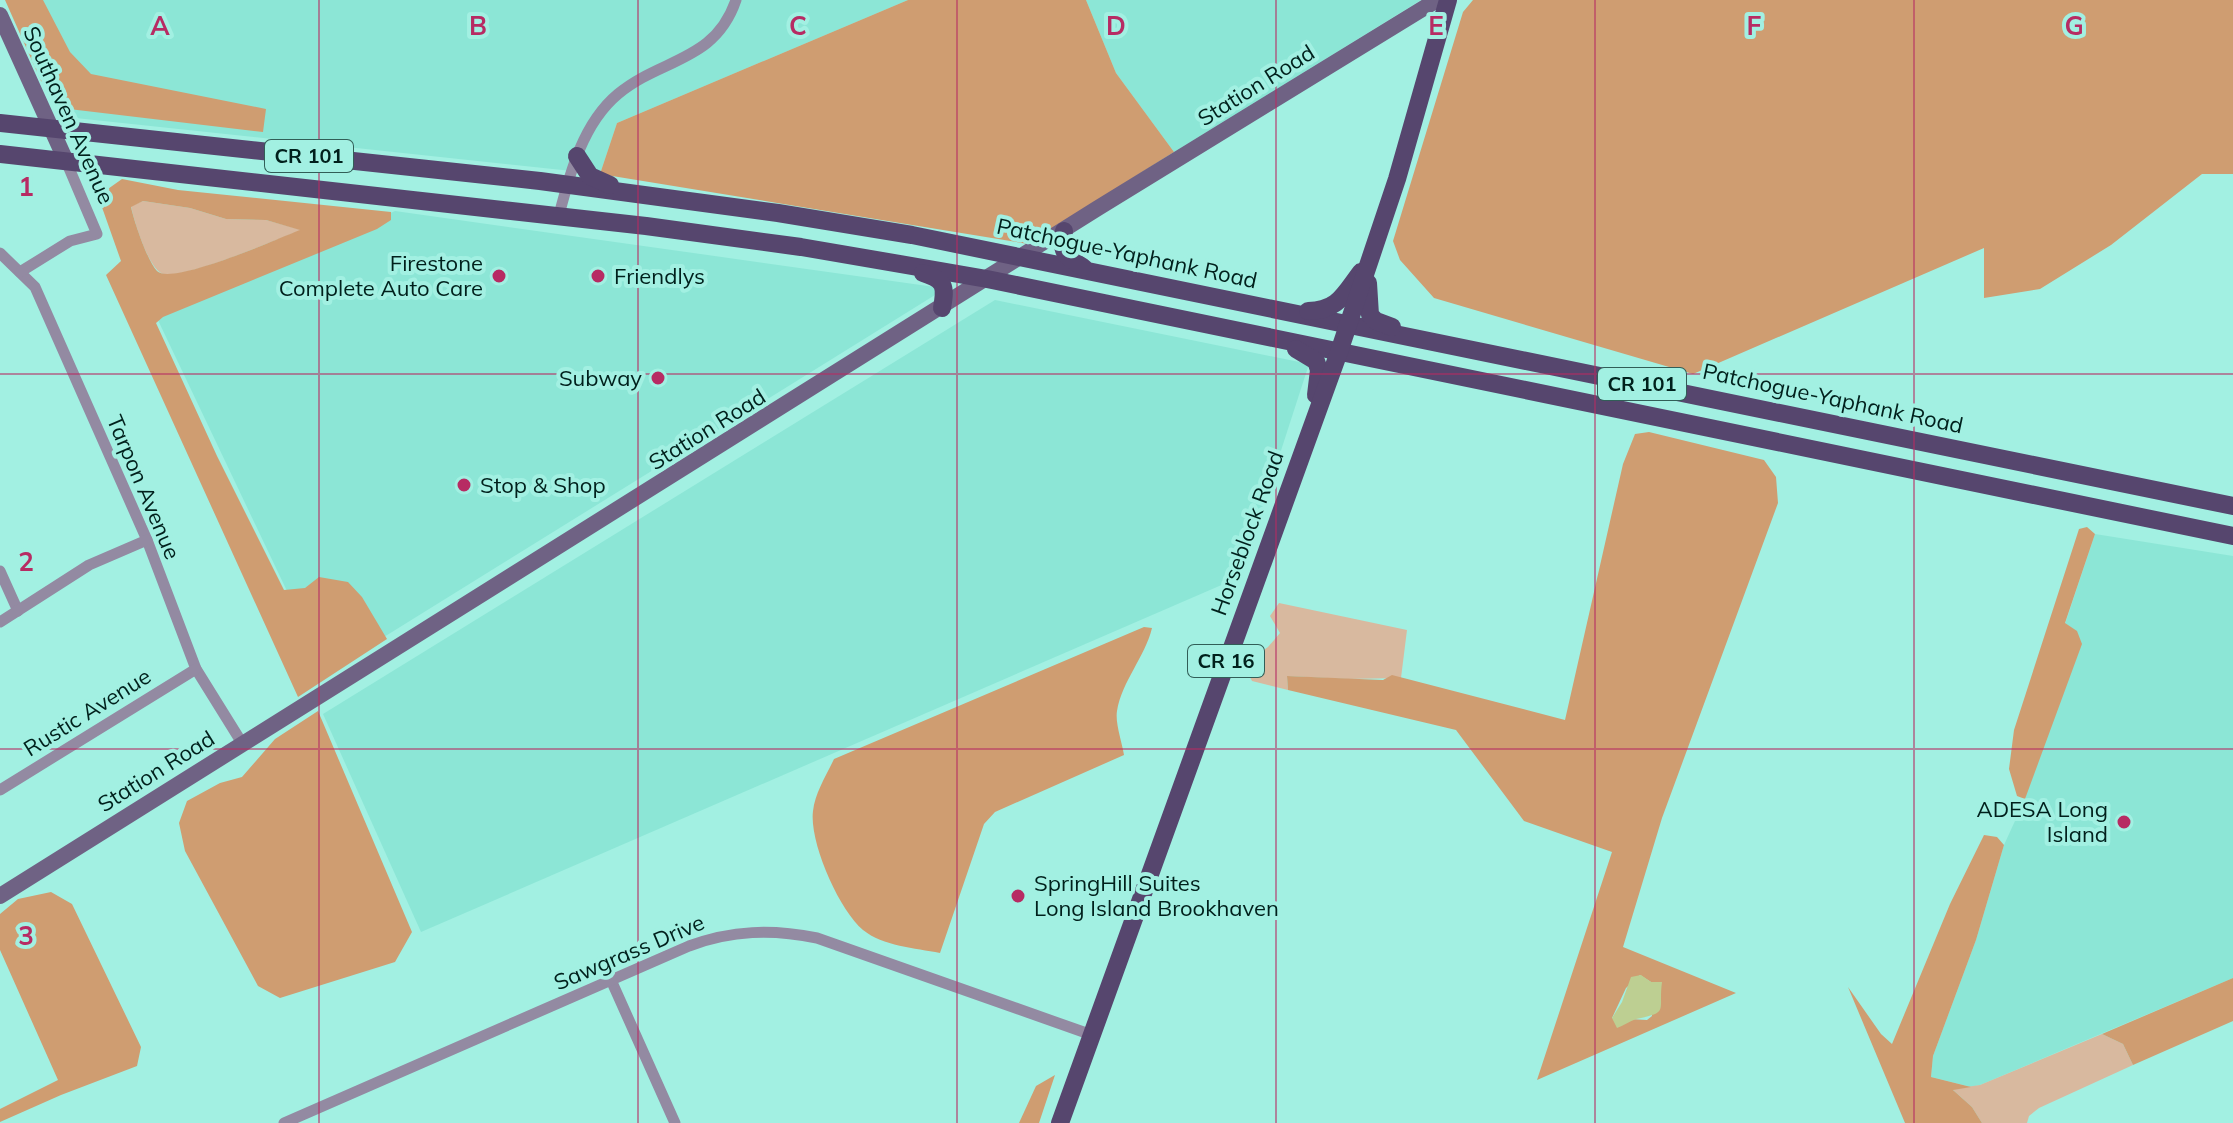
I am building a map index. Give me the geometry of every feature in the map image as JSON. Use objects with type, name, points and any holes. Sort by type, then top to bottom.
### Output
[{"type":"main road","name":"Station Road","points":[[0,896],[1437,0]]},
{"type":"main road","name":"Horseblock Road","points":[[1060,1123],[1339,352],[1404,157],[1448,0]]},
{"type":"main road","name":"Southaven Avenue","points":[[0,15],[66,161]]},
{"type":"main road","name":"Patchogue-Yaphank Road","points":[[0,123],[566,185],[843,223],[2233,506]]},
{"type":"main road","name":"CR 101","points":[[0,154],[559,215],[886,261],[987,279],[2233,536]]},
{"type":"main road","points":[[577,156],[594,179],[648,195]]},
{"type":"main road","points":[[1064,231],[1061,245],[1065,256],[1088,271]]},
{"type":"main road","points":[[886,261],[936,278],[945,290],[942,308]]},
{"type":"main road","points":[[1292,312],[1331,308],[1369,264]]},
{"type":"main road","points":[[1369,264],[1368,310],[1372,318],[1421,339]]},
{"type":"main road","points":[[1263,337],[1309,355],[1316,361],[1319,370],[1311,429]]},
{"type":"main road","points":[[1311,429],[1349,368],[1377,360]]},
{"type":"main road","points":[[1812,449],[1819,420]]},
{"type":"main road","points":[[2077,504],[2085,475]]},
{"type":"street","points":[[559,215],[577,156],[599,114],[612,99],[639,80],[706,46],[725,23],[736,0]]},
{"type":"street","name":"Southaven Avenue","points":[[20,272],[70,241],[97,234],[66,161]]},
{"type":"street","name":"Tarpon Avenue","points":[[0,253],[35,287],[147,540],[196,669],[242,743]]},
{"type":"street","points":[[0,622],[89,565],[147,540]]},
{"type":"street","points":[[0,571],[18,611]]},
{"type":"street","name":"Rustic Avenue","points":[[0,790],[196,669]]},
{"type":"street","name":"Sawgrass Drive","points":[[284,1123],[611,980],[721,936],[779,932],[817,938],[1092,1035]]},
{"type":"street","points":[[611,980],[675,1123]]},
{"type":"shaded area","points":[[5,0],[43,0],[70,52],[91,74],[266,109],[263,132],[69,109],[41,81]]},
{"type":"shaded area","points":[[14,0],[908,0],[617,123],[600,174],[66,117]]},
{"type":"shaded area","points":[[908,0],[1086,0],[1116,73],[1174,152],[1028,244],[600,174],[617,123]]},
{"type":"shaded area","points":[[1086,0],[1421,0],[1174,152],[1116,73]]},
{"type":"shaded area","points":[[1473,0],[2233,0],[2233,174],[2202,174],[2111,245],[2040,289],[1984,298],[1984,248],[1693,374],[1434,298],[1400,260],[1393,241],[1463,12]]},
{"type":"shaded area","points":[[122,179],[178,190],[391,212],[391,220],[377,229],[163,317],[156,323],[217,456],[284,590],[305,588],[319,577],[348,582],[362,597],[387,639],[298,697],[106,275],[121,261],[98,196]],"holes":[[[143,201],[190,208],[226,219],[266,220],[300,230],[203,267],[167,274],[157,271],[145,250],[131,207]]]},
{"type":"shaded area","points":[[143,201],[190,208],[226,219],[266,220],[302,230],[207,266],[187,272],[161,273],[147,253],[131,206]]},
{"type":"shaded area","points":[[395,211],[935,287],[935,295],[326,673],[156,316]]},
{"type":"shaded area","points":[[995,300],[1309,364],[1240,577],[421,932],[323,714]]},
{"type":"shaded area","points":[[1649,432],[1764,460],[1776,477],[1778,503],[1662,818],[1623,947],[1736,993],[1537,1080],[1612,852],[1524,821],[1456,730],[1288,690],[1287,676],[1383,680],[1392,675],[1565,720],[1623,464],[1635,434]],"holes":[[[1640,975],[1651,982],[1652,1016],[1647,1020],[1612,1018],[1626,988]]]},
{"type":"shaded area","points":[[2087,527],[2095,534],[2065,623],[2077,631],[2082,644],[2025,799],[2017,796],[2009,769],[2014,730],[2079,529]]},
{"type":"shaded area","name":"ADESA Long Island","points":[[2095,534],[2233,556],[2233,978],[1980,1085],[1971,1087],[1931,1077],[1933,1056],[1976,940],[2004,845],[2025,799],[2065,624]]},
{"type":"shaded area","points":[[1279,603],[1407,630],[1401,678],[1287,676],[1288,690],[1252,681],[1248,673],[1250,660],[1280,633],[1270,616]]},
{"type":"shaded area","points":[[1144,627],[1152,628],[1117,711],[1124,755],[995,812],[984,824],[940,953],[890,943],[863,930],[836,892],[821,857],[813,824],[816,798],[834,759]]},
{"type":"shaded area","points":[[318,711],[412,932],[395,962],[280,998],[258,986],[185,851],[179,823],[187,801],[220,783],[242,777],[275,739]]},
{"type":"shaded area","points":[[1984,835],[1997,837],[2004,845],[1976,940],[1933,1056],[1931,1077],[1971,1087],[1953,1090],[1972,1107],[1982,1123],[1905,1123],[1848,987],[1881,1034],[1892,1044],[1950,904]]},
{"type":"shaded area","points":[[51,892],[72,904],[141,1047],[137,1066],[0,1122],[0,1109],[58,1080],[0,950],[0,914],[18,899]]},
{"type":"shaded area","points":[[1641,975],[1651,982],[1662,982],[1660,1009],[1617,1028],[1612,1018],[1631,977]]},
{"type":"shaded area","points":[[2233,978],[2233,1021],[2133,1065],[2123,1044],[2102,1034]]},
{"type":"shaded area","points":[[2102,1034],[2123,1044],[2133,1065],[2039,1108],[2029,1116],[2027,1123],[1982,1123],[1972,1107],[1952,1089],[1980,1085]]},
{"type":"shaded area","points":[[1055,1075],[1039,1123],[1019,1123],[1036,1086]]},
{"type":"place","name":"Firestone Complete Auto Care","points":[[499,276]]},
{"type":"place","name":"Friendlys","points":[[598,276]]},
{"type":"place","name":"Subway","points":[[658,378]]},
{"type":"place","name":"Stop & Shop","points":[[464,485]]},
{"type":"place","name":"ADESA Long Island","points":[[2124,822]]},
{"type":"place","name":"SpringHill Suites Long Island Brookhaven","points":[[1018,896]]}]
